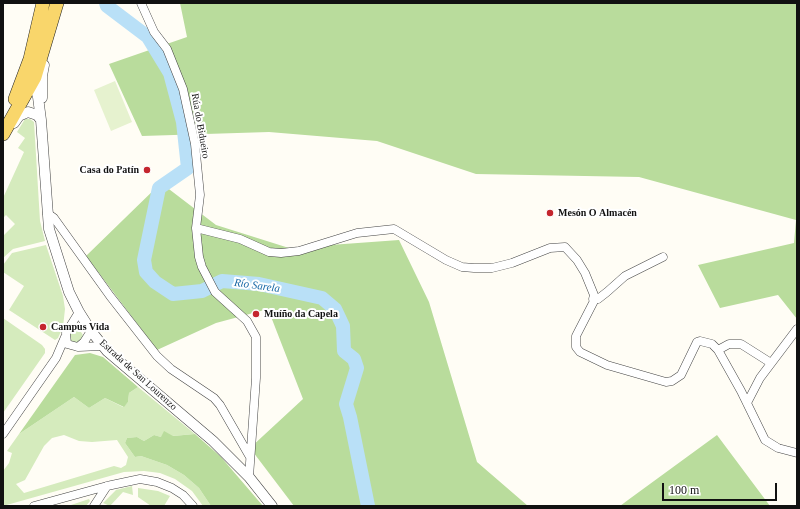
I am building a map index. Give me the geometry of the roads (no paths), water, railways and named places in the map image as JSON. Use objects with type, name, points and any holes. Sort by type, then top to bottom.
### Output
[{"type":"main road","points":[[3,134],[18,103],[43,3]]},
{"type":"main road","points":[[3,120],[18,103],[33,81],[46,44],[57,3]]},
{"type":"street","points":[[41,120],[31,72],[44,20],[43,3]]},
{"type":"street","name":"Rúa do Bidueiro","points":[[141,3],[154,32],[167,49],[183,89],[196,151],[200,195],[196,228],[199,257],[215,292],[247,321],[256,337],[256,378],[250,456]]},
{"type":"street","points":[[41,120],[43,110],[42,76],[46,44]]},
{"type":"street","points":[[3,140],[18,116],[24,112],[31,112],[41,120]]},
{"type":"street","name":"Estrada de San Lourenzo","points":[[41,120],[47,213],[52,238],[69,292],[79,312],[103,346],[213,441],[249,477],[272,506]]},
{"type":"street","points":[[47,213],[54,218],[106,291],[156,356],[171,369],[214,398],[220,405],[250,456],[249,477]]},
{"type":"street","points":[[196,228],[240,239],[269,252],[281,253],[299,251],[357,233],[394,229],[446,260],[462,266],[474,268],[492,268],[512,263],[550,248],[565,247],[577,260],[585,274],[592,289],[594,299],[575,341],[576,347],[586,356],[640,375],[666,382],[672,381],[681,375],[697,342],[700,341],[712,344],[718,350],[765,440],[778,448],[797,453]]},
{"type":"street","points":[[594,299],[598,299],[625,276],[664,257]]},
{"type":"street","points":[[3,434],[56,358],[65,337],[79,312]]},
{"type":"street","points":[[747,403],[760,378],[797,329]]},
{"type":"street","points":[[56,358],[84,342],[91,331]]},
{"type":"street","points":[[65,337],[67,344],[76,347],[103,346]]},
{"type":"street","points":[[718,350],[729,344],[741,344],[771,363]]},
{"type":"street","points":[[34,506],[107,486],[140,480],[157,482],[178,492],[193,506]]},
{"type":"street","points":[[94,506],[107,486]]},
{"type":"waterway","name":"Río Sarela","points":[[106,3],[107,6],[148,37],[170,73],[183,122],[188,168],[159,188],[144,260],[146,272],[155,282],[173,294],[202,291],[222,281],[259,284],[322,298],[335,309],[343,326],[344,351],[354,359],[357,368],[346,404],[368,506]]},
{"type":"place","name":"Casa do Patín","points":[[147,170]]},
{"type":"place","name":"Mesón O Almacén","points":[[550,213]]},
{"type":"place","name":"Muíño da Capela","points":[[256,314]]},
{"type":"place","name":"Campus Vida","points":[[43,327]]}]
